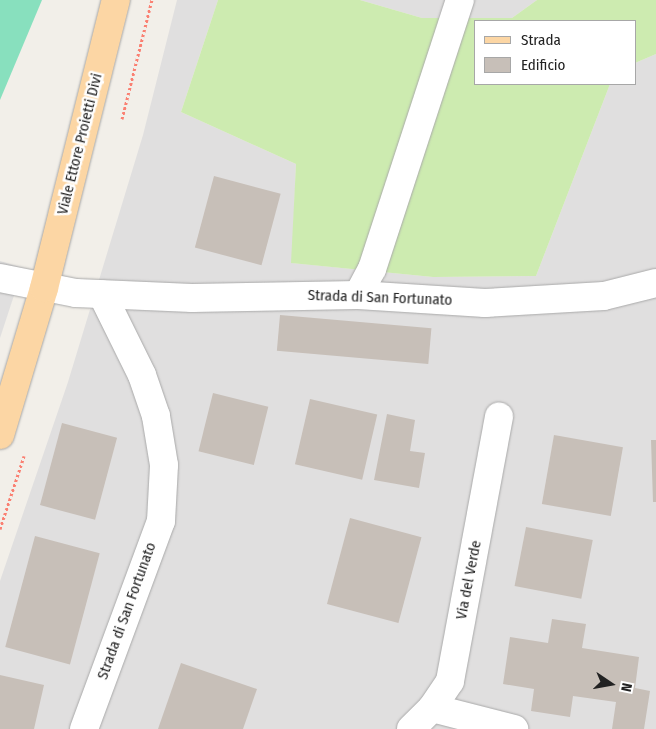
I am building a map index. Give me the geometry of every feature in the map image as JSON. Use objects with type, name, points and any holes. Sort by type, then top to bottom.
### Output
[{"type":"main road","name":"Viale Ettore Proietti Divi","points":[[0,435],[44,288],[116,0]]},
{"type":"street","points":[[358,295],[372,269],[460,0]]},
{"type":"street","points":[[0,278],[44,288]]},
{"type":"street","name":"Strada di San Fortunato","points":[[44,288],[102,294],[192,298],[358,295],[485,303],[604,296],[656,283]]},
{"type":"street","name":"Strada di San Fortunato","points":[[84,729],[161,521],[164,465],[156,416],[142,375],[102,294]]},
{"type":"street","name":"Via del Verde","points":[[411,729],[432,708],[450,681],[500,417]]},
{"type":"street","points":[[432,708],[514,729]]},
{"type":"shaded area","points":[[177,0],[218,0],[181,112],[296,164],[292,263],[433,277],[536,276],[610,85],[636,85],[636,63],[656,54],[656,729],[0,729],[0,581],[68,382],[143,135]]},
{"type":"shaded area","points":[[360,0],[537,0],[512,18],[422,18]]},
{"type":"shaded area","points":[[0,261],[23,268],[0,338]]},
{"type":"green space","points":[[0,0],[42,0],[0,100]]},
{"type":"green space","points":[[218,0],[360,0],[422,18],[512,18],[537,0],[656,0],[656,54],[636,63],[636,20],[473,20],[473,85],[610,85],[536,276],[433,277],[291,263],[296,164],[181,112]]},
{"type":"building","points":[[214,176],[281,194],[261,265],[195,247]]},
{"type":"building","points":[[280,315],[431,328],[428,364],[277,351]]},
{"type":"building","points":[[213,393],[268,407],[254,465],[198,451]]},
{"type":"building","points":[[310,399],[377,415],[362,480],[295,464]]},
{"type":"building","points":[[387,414],[415,420],[410,451],[425,453],[419,488],[374,480]]},
{"type":"building","points":[[62,423],[117,438],[95,520],[40,505]]},
{"type":"building","points":[[554,435],[623,447],[611,516],[542,504]]},
{"type":"building","points":[[651,440],[656,440],[656,502],[653,502]]},
{"type":"building","points":[[350,518],[421,537],[398,623],[327,604]]},
{"type":"building","points":[[526,527],[593,540],[581,599],[515,586]]},
{"type":"building","points":[[35,536],[100,553],[70,664],[5,647]]},
{"type":"building","points":[[552,619],[586,624],[582,648],[639,657],[635,688],[650,691],[644,729],[612,729],[616,702],[573,696],[570,717],[531,711],[534,689],[503,684],[510,637],[548,643]]},
{"type":"building","points":[[181,663],[257,689],[243,729],[158,729]]},
{"type":"building","points":[[0,675],[44,685],[34,729],[0,729]]}]
